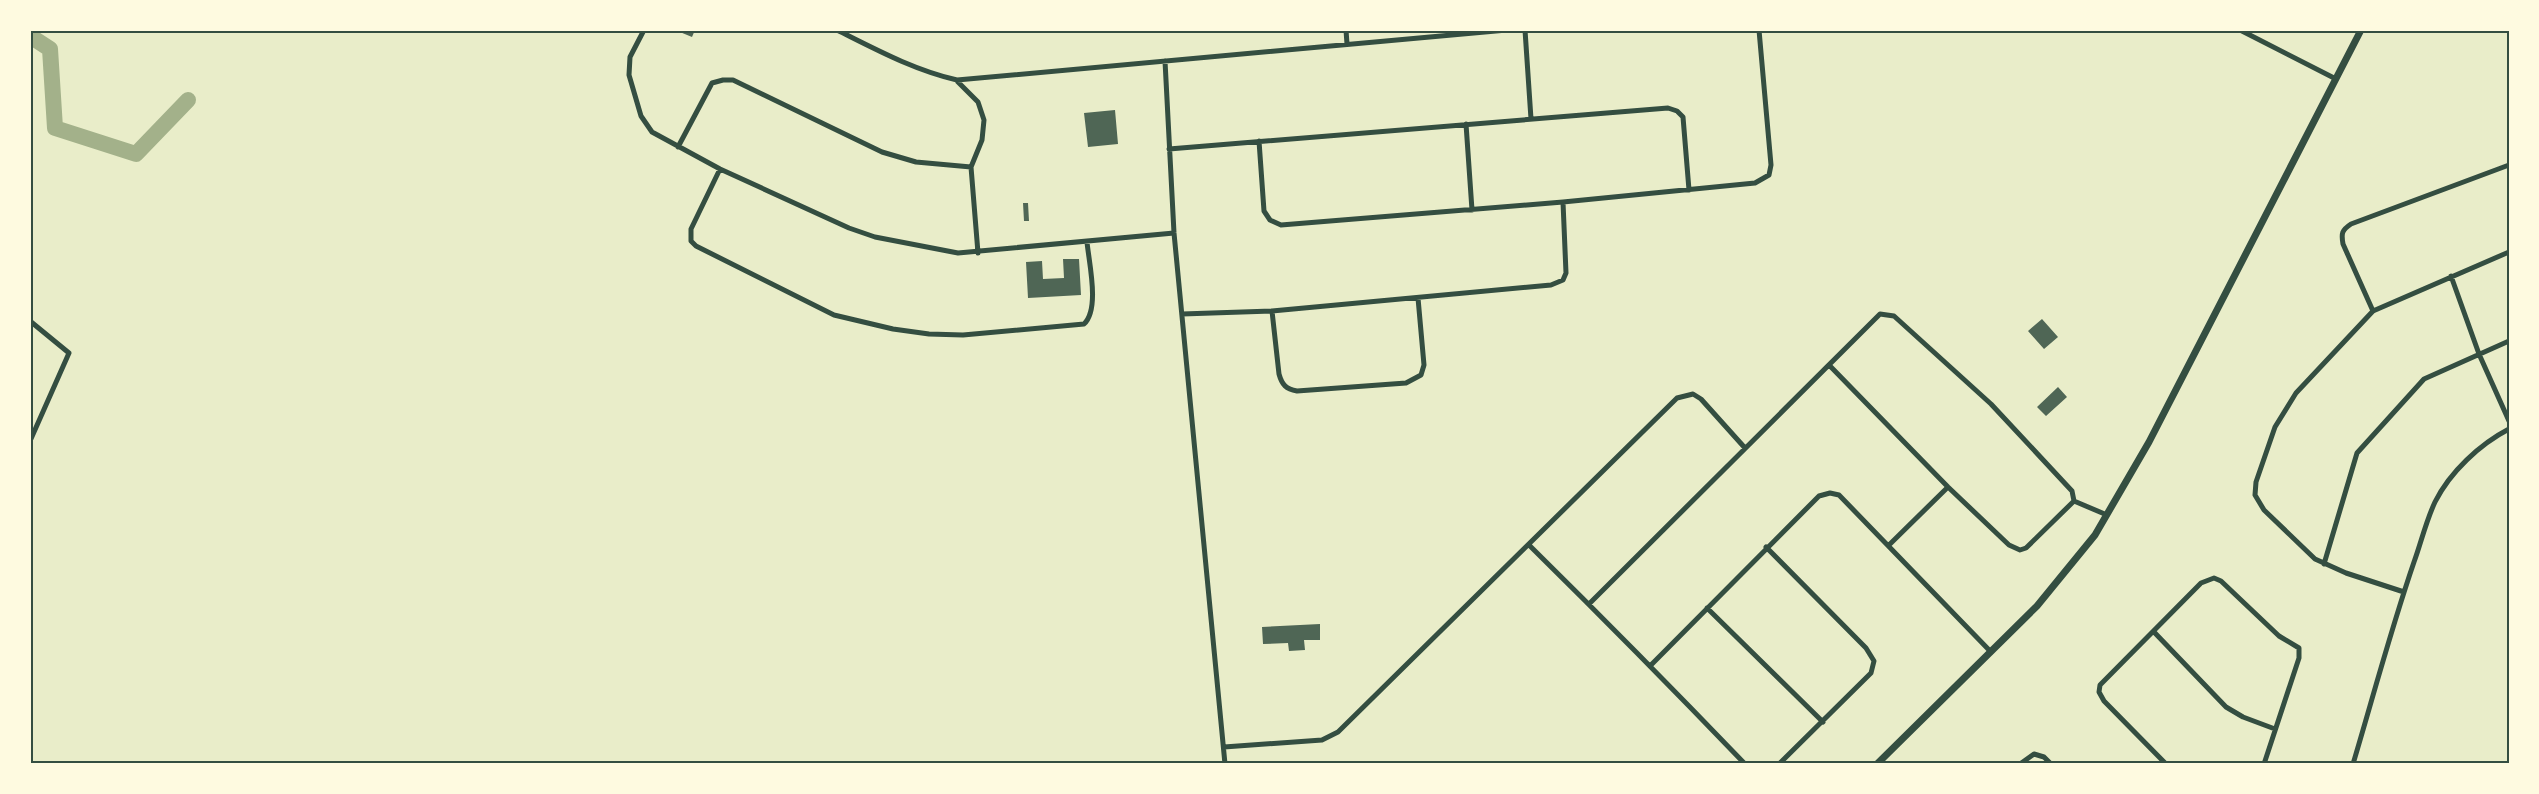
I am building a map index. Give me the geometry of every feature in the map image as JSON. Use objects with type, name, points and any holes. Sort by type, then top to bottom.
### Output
[{"type":"street","points":[[837,30],[921,71],[957,80],[1347,44],[1430,33],[1507,30]]},
{"type":"street","points":[[1346,30],[1347,44]]},
{"type":"street","points":[[1526,30],[1531,119]]},
{"type":"street","points":[[1259,141],[1264,211],[1270,220],[1281,225],[1750,184],[1759,182],[1768,175],[1771,155],[1759,30]]},
{"type":"street","points":[[2240,30],[2336,79]]},
{"type":"street","points":[[1877,764],[1991,652],[2057,582],[2107,515],[2150,442],[2361,30]]},
{"type":"street","points":[[642,31],[629,64],[631,84],[647,126],[657,135],[720,169],[827,219],[875,237],[946,252],[978,253],[1174,233]]},
{"type":"street","points":[[1165,61],[1174,233],[1225,764]]},
{"type":"street","points":[[678,147],[712,83],[733,80],[882,152],[916,162],[971,167]]},
{"type":"street","points":[[957,80],[978,102],[984,120],[982,140],[971,167],[978,253]]},
{"type":"street","points":[[1169,149],[1673,109],[1681,115],[1683,121],[1689,190]]},
{"type":"street","points":[[1466,124],[1472,210]]},
{"type":"street","points":[[2373,311],[2343,244],[2341,235],[2344,229],[2351,224],[2509,165]]},
{"type":"street","points":[[720,169],[691,229],[690,235],[696,246],[834,315],[893,329],[929,334],[963,335],[1084,324],[1093,306],[1087,242]]},
{"type":"street","points":[[1182,315],[1272,310],[1551,285],[1563,280],[1566,273],[1563,202]]},
{"type":"street","points":[[2404,592],[2324,564],[2264,510],[2255,495],[2254,488],[2275,427],[2292,400],[2373,311],[2509,252]]},
{"type":"street","points":[[2451,276],[2479,354],[2509,421]]},
{"type":"street","points":[[1272,310],[1278,366],[1285,387],[1297,391],[1394,384],[1415,380],[1423,371],[1418,298]]},
{"type":"street","points":[[1588,603],[1830,366],[1877,316],[1885,313],[1894,316],[1991,404],[2072,490],[2074,501]]},
{"type":"street","points":[[30,321],[69,353],[30,441]]},
{"type":"street","points":[[2324,564],[2357,453],[2424,379],[2509,341]]},
{"type":"street","points":[[1830,366],[2004,542],[2020,550],[2031,544],[2074,501]]},
{"type":"street","points":[[1224,747],[1290,744],[1330,737],[1348,723],[1671,404],[1683,396],[1693,394],[1701,399],[1745,448]]},
{"type":"street","points":[[2354,764],[2404,592],[2435,502],[2470,457],[2509,429]]},
{"type":"street","points":[[1889,545],[1948,487]]},
{"type":"street","points":[[1651,665],[1819,496],[1830,493],[1839,495],[1991,652]]},
{"type":"street","points":[[2074,501],[2107,515]]},
{"type":"street","points":[[1529,545],[1630,648],[1651,665],[1745,764]]},
{"type":"street","points":[[1766,548],[1873,658],[1871,673],[1779,764]]},
{"type":"street","points":[[2166,764],[2104,701],[2099,692],[2100,685],[2205,580],[2214,578],[2221,581],[2278,636],[2299,648],[2299,658],[2264,764]]},
{"type":"street","points":[[1707,608],[1823,722]]},
{"type":"street","points":[[2154,632],[2226,707],[2243,717],[2275,729]]},
{"type":"street","points":[[2020,764],[2034,754],[2044,757],[2051,764]]},
{"type":"building","points":[[675,30],[695,30],[692,37]]},
{"type":"building","points":[[1115,110],[1118,144],[1088,147],[1084,113]]},
{"type":"building","points":[[1023,203],[1028,203],[1029,221],[1024,221]]},
{"type":"building","points":[[1063,259],[1079,259],[1081,295],[1028,298],[1026,262],[1042,261],[1043,279],[1064,278]]},
{"type":"building","points":[[2042,319],[2058,337],[2044,349],[2028,331]]},
{"type":"building","points":[[2058,387],[2067,397],[2046,416],[2037,407]]},
{"type":"building","points":[[1320,624],[1320,640],[1304,640],[1305,650],[1289,651],[1288,643],[1263,644],[1262,627]]},
{"type":"waterway","points":[[30,36],[50,49],[55,128],[136,154],[188,100]]}]
